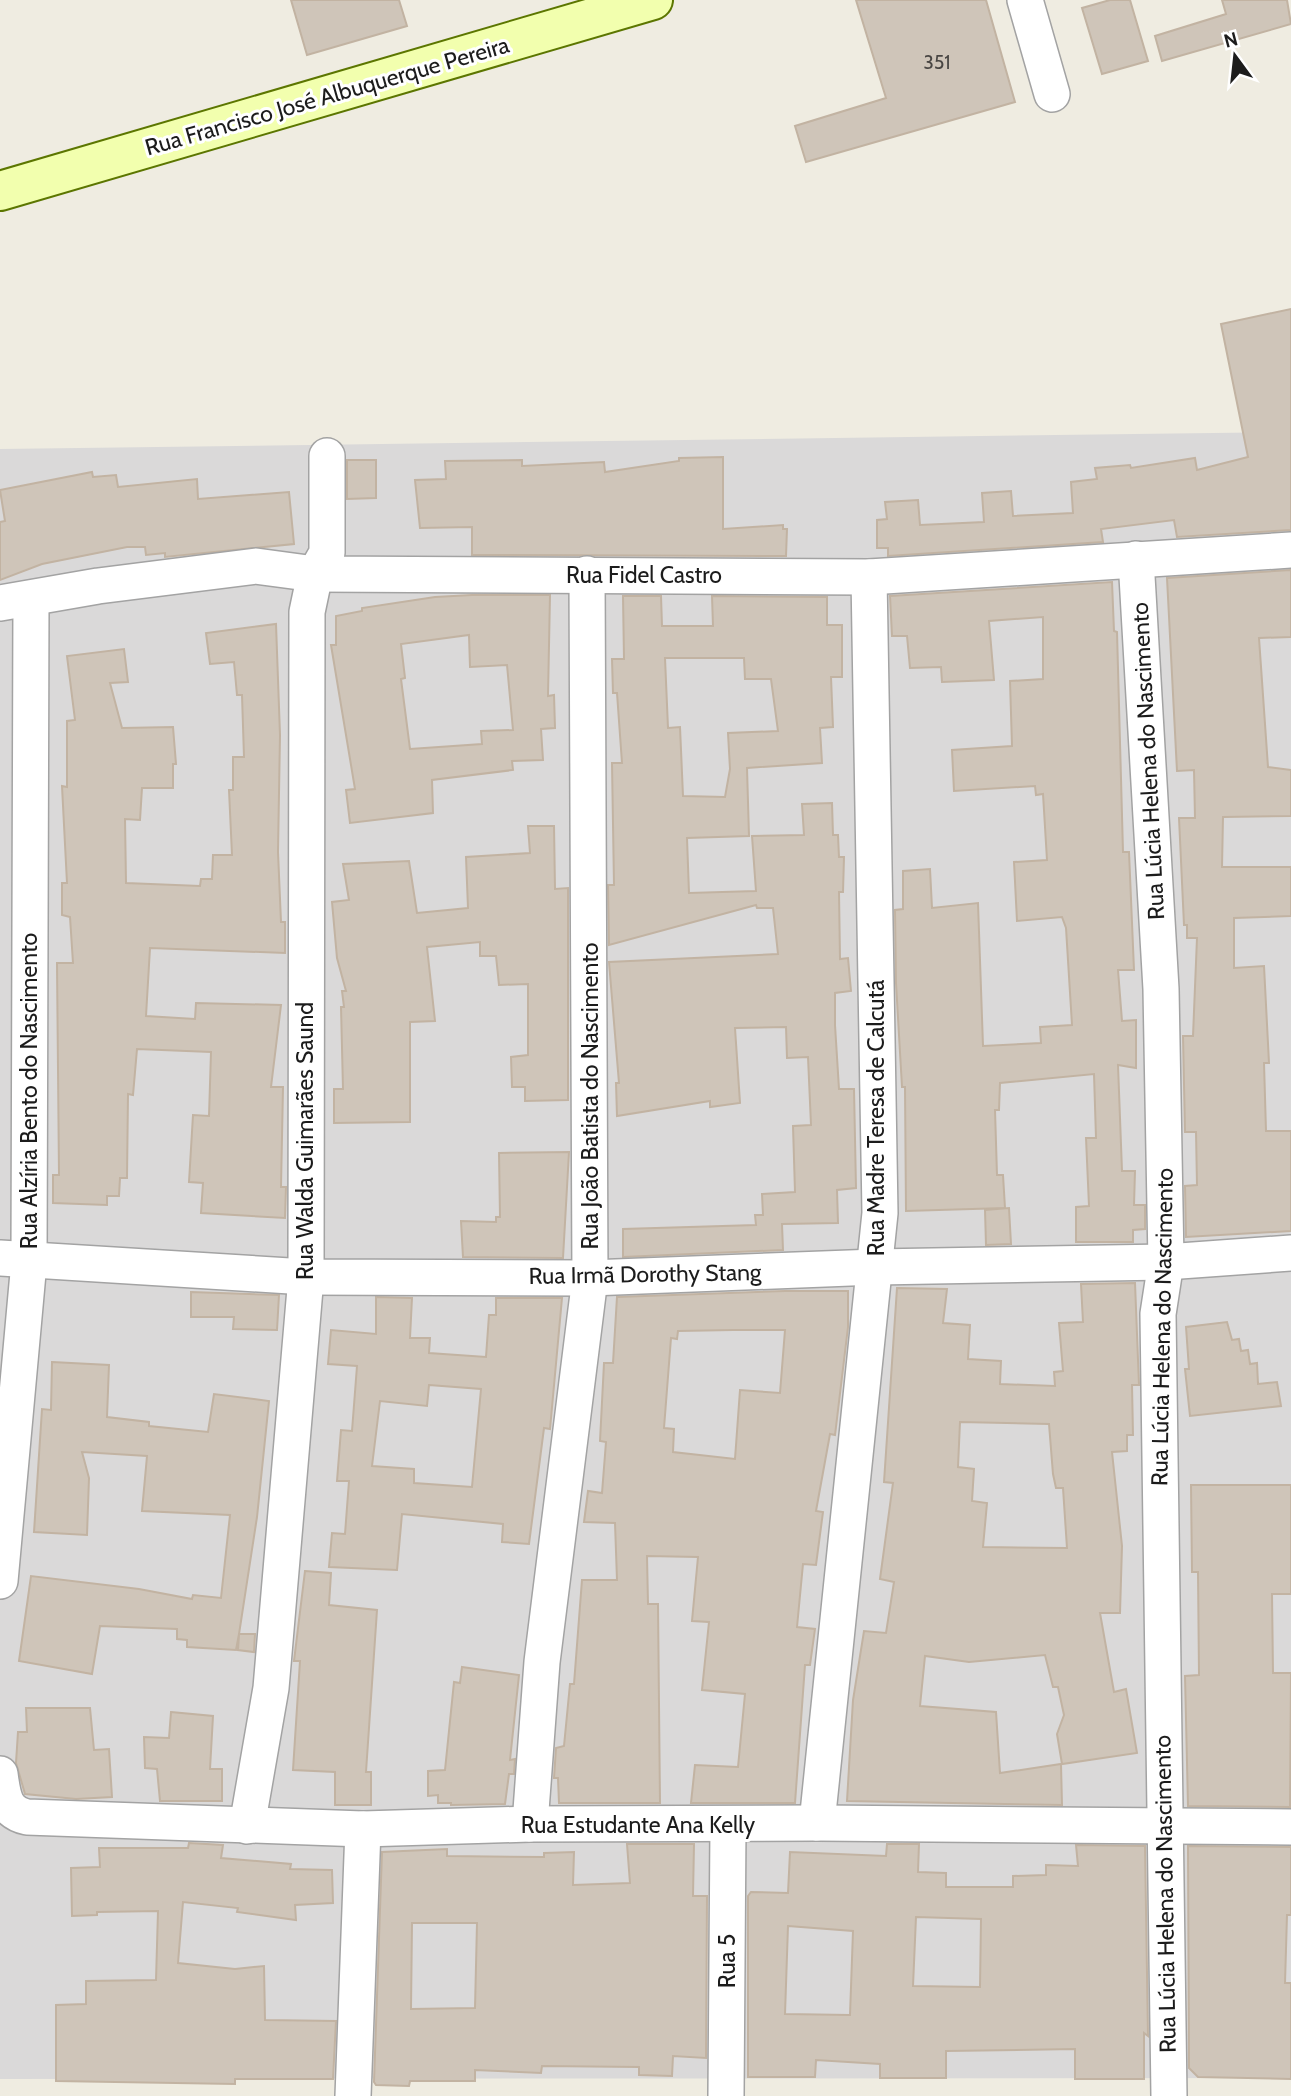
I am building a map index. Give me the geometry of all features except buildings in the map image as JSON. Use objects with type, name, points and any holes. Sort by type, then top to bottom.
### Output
[{"type":"main road","name":"Rua Francisco José Albuquerque Pereira","points":[[0,191],[653,0]]},
{"type":"street","points":[[1024,0],[1052,93]]},
{"type":"street","name":"Rua Walda Guimarães Saund","points":[[247,1826],[271,1688],[306,1277],[307,612],[315,574],[327,553],[327,456]]},
{"type":"street","name":"Rua Fidel Castro","points":[[15,601],[98,586],[256,566],[315,574],[869,577],[1291,550]]},
{"type":"street","name":"Rua Lúcia Helena do Nascimento","points":[[1136,559],[1161,989],[1166,1262],[1158,1314],[1168,2096]]},
{"type":"street","name":"Rua João Batista do Nascimento","points":[[530,1824],[542,1662],[590,1278],[587,574]]},
{"type":"street","name":"Rua Madre Teresa de Calcutá","points":[[817,1823],[880,1213],[869,577]]},
{"type":"street","name":"Rua Alzíria Bento do Nascimento","points":[[0,1581],[14,1260],[15,601]]},
{"type":"street","name":"Rua Irmã Dorothy Stang","points":[[14,1260],[306,1277],[590,1278],[876,1267],[1166,1262],[1291,1253]]},
{"type":"street","name":"Rua Estudante Ana Kelly","points":[[1,1782],[6,1805],[17,1815],[27,1818],[247,1826],[363,1829],[530,1824],[728,1826],[817,1823],[1291,1827]]},
{"type":"street","name":"Rua 5","points":[[726,2096],[728,1826]]},
{"type":"street","points":[[353,2096],[363,1829]]},
{"type":"shaded area","points":[[1291,432],[1291,2078],[0,2079],[0,449]]}]
